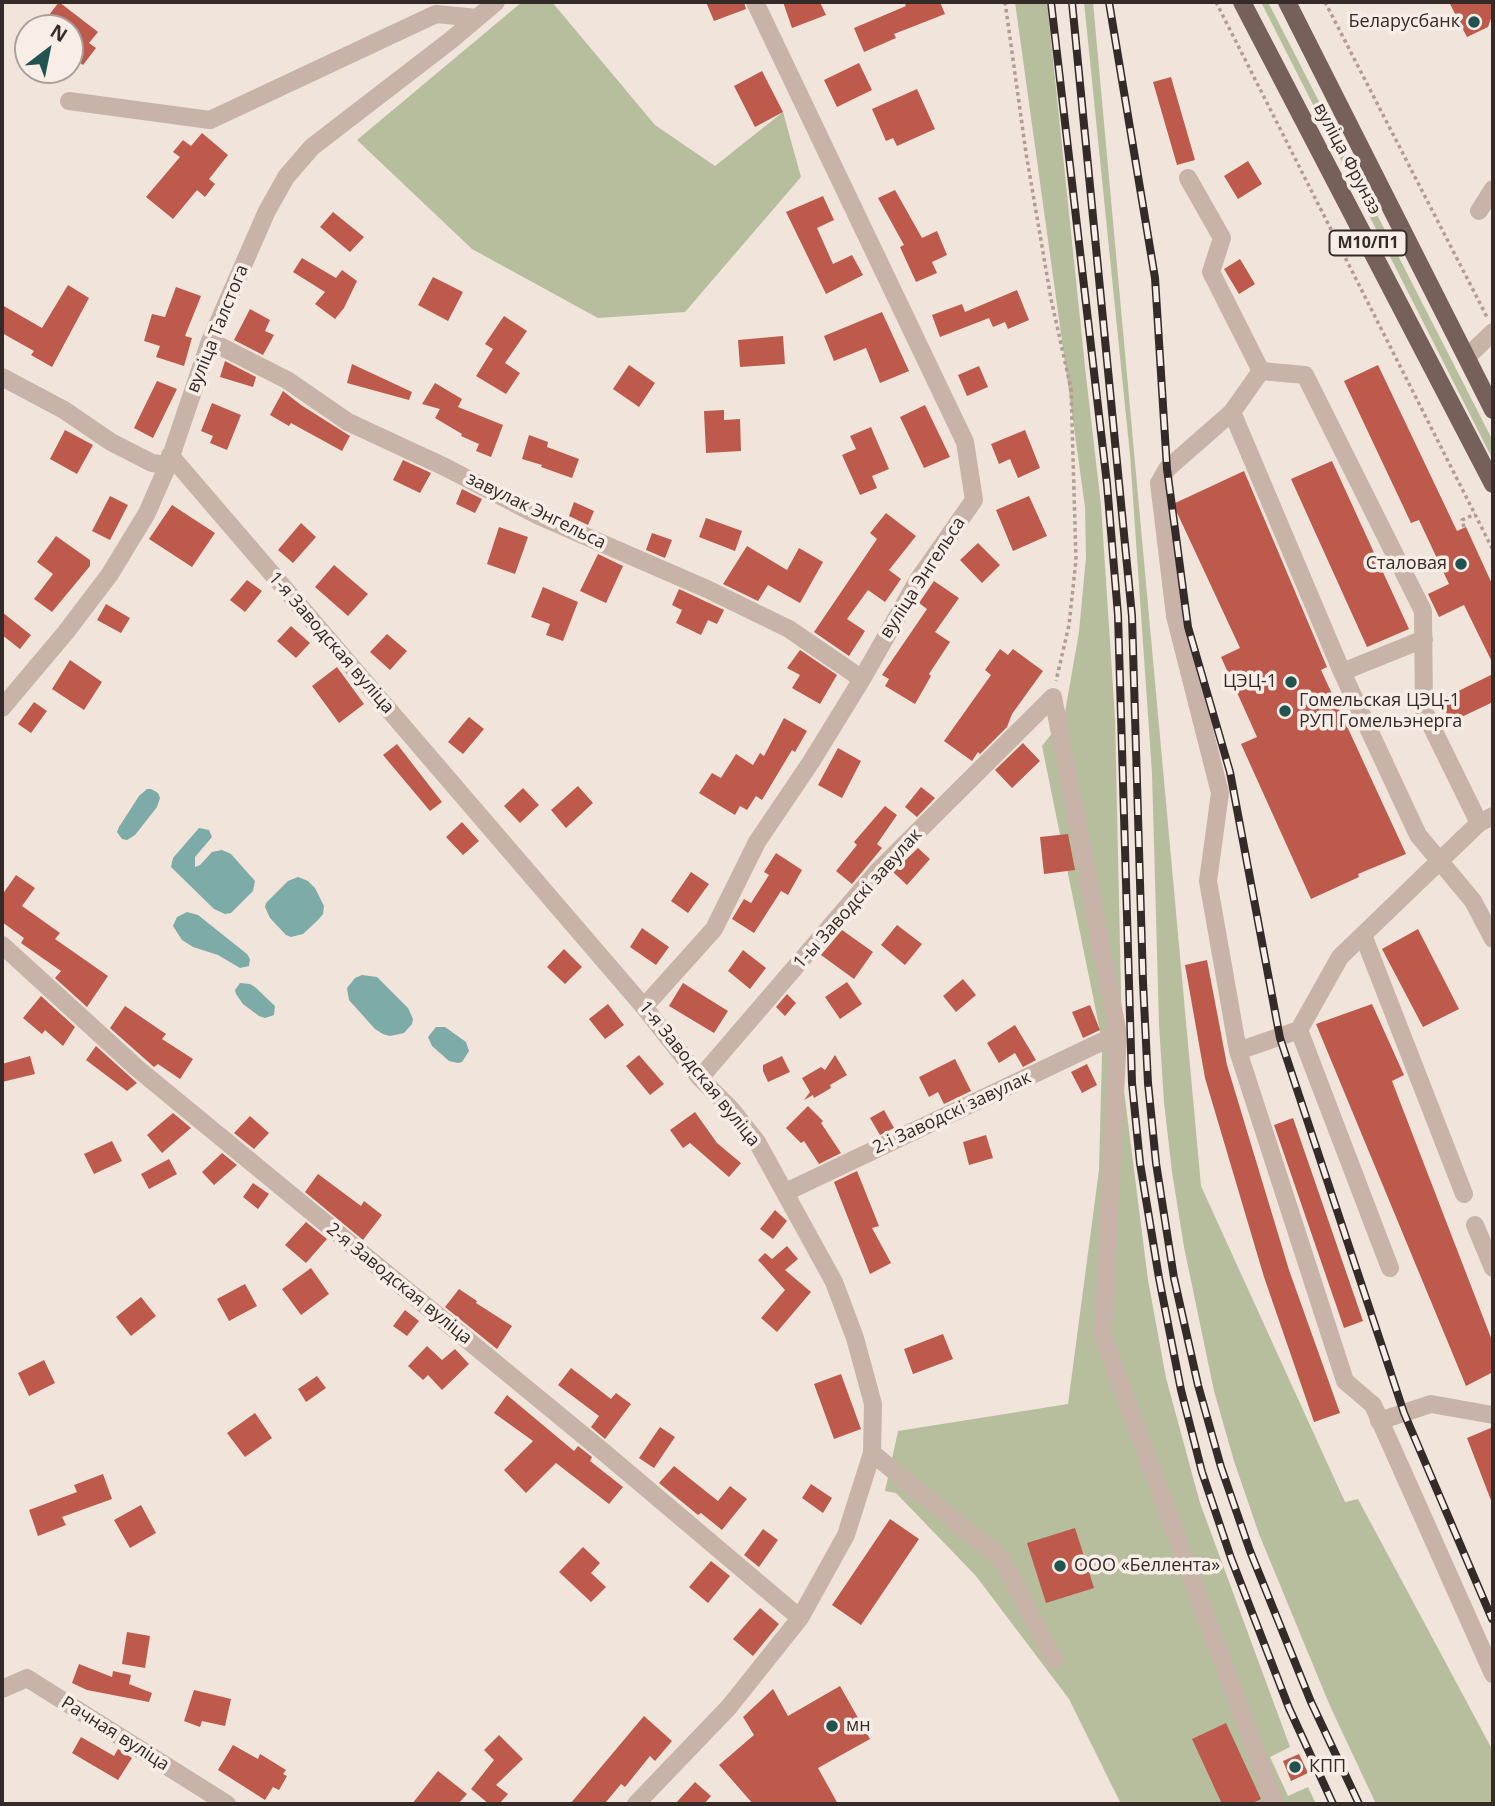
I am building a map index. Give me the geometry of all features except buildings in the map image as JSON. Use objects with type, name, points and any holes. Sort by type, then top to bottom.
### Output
[{"type":"main road","name":"вуліца Фрунзэ","points":[[1242,2],[1493,484]]},
{"type":"main road","name":"вуліца Фрунзэ","points":[[1287,2],[1493,410]]},
{"type":"street","name":"вуліца Талстога","points":[[2,708],[66,632],[110,574],[147,513],[169,460],[210,341],[266,213],[286,177],[312,147],[496,2]]},
{"type":"street","name":"вуліца Энгельса","points":[[644,1007],[714,929],[757,842],[811,762],[918,580],[974,500],[965,442],[755,2]]},
{"type":"street","points":[[69,101],[210,120],[436,14],[477,19]]},
{"type":"street","points":[[1188,178],[1222,238],[1211,272],[1261,371]]},
{"type":"street","points":[[1479,211],[1493,190]]},
{"type":"street","points":[[1467,357],[1493,330]]},
{"type":"street","name":"завулак Энгельса","points":[[210,341],[288,380],[348,422],[539,516],[707,589],[789,629],[862,679]]},
{"type":"street","points":[[1261,371],[1232,412],[1167,469],[1159,483],[1175,616],[1220,793],[1208,881],[1238,1051],[1345,1381],[1373,1405],[1493,1674]]},
{"type":"street","points":[[1238,1051],[1299,1030],[1340,957],[1486,819],[1424,711],[1423,611],[1306,375],[1261,371]]},
{"type":"street","points":[[2,377],[72,415],[111,442],[152,463],[169,460]]},
{"type":"street","points":[[1232,412],[1342,672],[1418,835],[1472,901],[1493,939]]},
{"type":"street","name":"1-я Заводская вуліца","points":[[169,460],[644,1007],[757,1142],[834,1282],[855,1338],[873,1404],[872,1453],[846,1535],[800,1618],[729,1707],[636,1804]]},
{"type":"street","points":[[1342,672],[1424,639]]},
{"type":"street","points":[[1053,697],[1118,1034],[1103,1336],[1275,1804]]},
{"type":"street","name":"1-ы Заводскі завулак","points":[[701,1078],[877,872],[1053,697]]},
{"type":"street","points":[[1363,935],[1464,1194]]},
{"type":"street","name":"2-я Заводская вуліца","points":[[2,945],[138,1069],[606,1454],[800,1618]]},
{"type":"street","points":[[1299,1030],[1390,1268]]},
{"type":"street","name":"2-і Заводскі завулак","points":[[786,1192],[1118,1034]]},
{"type":"street","points":[[1475,1225],[1493,1268]]},
{"type":"street","points":[[1379,1421],[1431,1404],[1493,1415]]},
{"type":"street","points":[[872,1453],[1002,1559],[1054,1660]]},
{"type":"street","name":"Рачная вуліца","points":[[2,1689],[27,1678],[227,1804]]},
{"type":"path","points":[[1005,2],[1026,153],[1051,299],[1071,389],[1076,560],[1069,625],[1053,697]]},
{"type":"path","points":[[1216,2],[1493,550]]},
{"type":"path","points":[[1325,2],[1493,330]]},
{"type":"path","points":[[1464,527],[1462,520],[1475,513]]},
{"type":"green space","points":[[522,2],[552,2],[655,125],[715,166],[783,112],[801,177],[685,312],[598,318],[472,249],[357,140]]},
{"type":"green space","points":[[1015,2],[1047,2],[1101,505],[1115,718],[1123,1083],[1148,1280],[1166,1378],[1200,1503],[1290,1747],[1270,1757],[1288,1796],[1308,1787],[1316,1804],[1121,1804],[1069,1699],[976,1576],[896,1493],[885,1491],[898,1431],[1068,1404],[1099,1170],[1102,1054],[1100,1031],[1042,746],[1064,718],[1079,632],[1086,557],[1085,507]]},
{"type":"green space","points":[[1084,2],[1093,2],[1201,1186],[1345,1502],[1358,1499],[1493,1751],[1493,1804],[1376,1804],[1330,1706],[1259,1534],[1214,1391],[1184,1247],[1164,1102],[1159,1025],[1152,773],[1130,455]]},
{"type":"green space","points":[[1261,2],[1268,2],[1493,441],[1493,460]]},
{"type":"water","points":[[147,789],[158,793],[160,798],[157,807],[135,835],[127,840],[122,839],[117,832],[119,827],[139,796]]},
{"type":"water","points":[[199,828],[209,830],[212,837],[195,857],[195,867],[212,852],[222,850],[231,854],[255,881],[253,891],[231,913],[225,914],[214,909],[171,867],[173,858]]},
{"type":"water","points":[[298,877],[315,888],[324,906],[323,914],[318,920],[303,934],[291,937],[270,918],[265,907],[288,881]]},
{"type":"water","points":[[187,912],[198,915],[247,954],[250,959],[249,966],[240,968],[218,955],[193,947],[182,940],[173,926],[177,917]]},
{"type":"water","points":[[362,975],[377,977],[408,1008],[413,1019],[404,1033],[390,1036],[383,1034],[375,1029],[349,1000],[347,988],[355,978]]},
{"type":"water","points":[[240,983],[255,987],[275,1006],[274,1015],[265,1018],[259,1016],[243,1004],[235,990]]},
{"type":"water","points":[[436,1027],[445,1027],[466,1042],[469,1051],[462,1062],[449,1061],[432,1046],[428,1037]]},
{"type":"railway","points":[[1051,2],[1107,484],[1118,615],[1132,1083],[1140,1163],[1181,1390],[1202,1472],[1231,1558],[1289,1708],[1333,1804]]},
{"type":"railway","points":[[1072,2],[1132,616],[1148,1083],[1156,1163],[1174,1278],[1198,1385],[1221,1467],[1250,1551],[1311,1702],[1359,1804]]},
{"type":"railway","points":[[1109,2],[1155,278],[1167,469],[1188,627],[1230,772],[1280,1038],[1404,1413],[1492,1619]]},
{"type":"place","name":"Беларусбанк","points":[[1474,22]]},
{"type":"place","name":"Сталовая","points":[[1461,564]]},
{"type":"place","name":"ЦЭЦ-1","points":[[1291,682]]},
{"type":"place","name":"Гомельская ЦЭЦ-1 РУП Гомельэнерга","points":[[1285,711]]},
{"type":"place","name":"ООО «Беллента»","points":[[1060,1566]]},
{"type":"place","name":"мн","points":[[832,1726]]},
{"type":"place","name":"КПП","points":[[1295,1767]]}]
